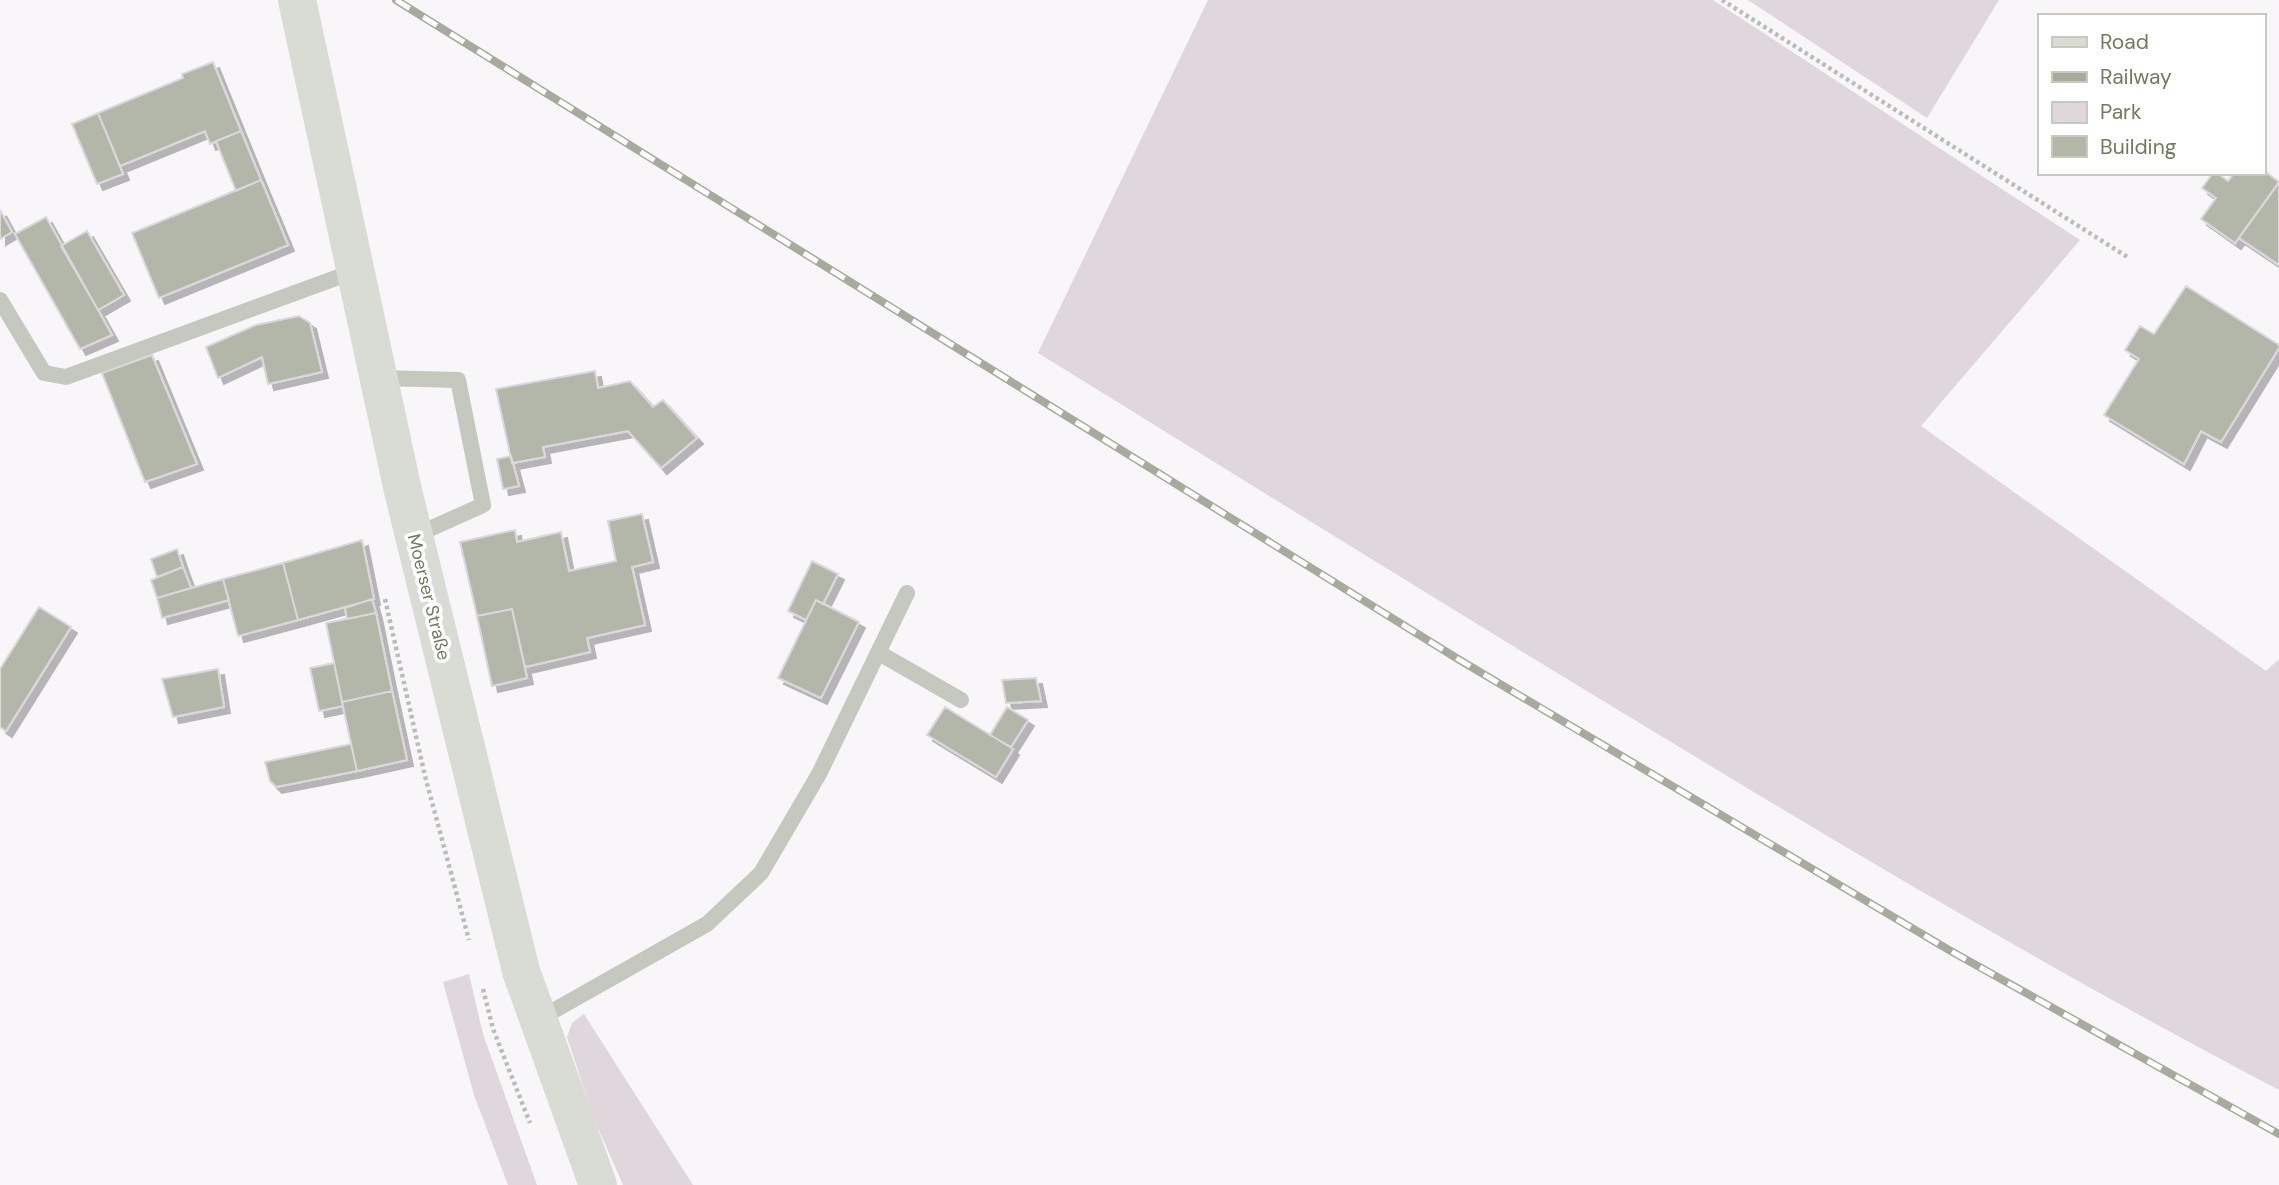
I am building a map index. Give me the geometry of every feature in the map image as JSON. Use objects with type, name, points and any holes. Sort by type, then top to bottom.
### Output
[{"type":"main road","name":"Moerser Straße","points":[[297,0],[414,536],[522,971],[598,1185]]},
{"type":"lane","points":[[0,300],[44,373],[66,377],[355,271]]},
{"type":"lane","points":[[379,378],[458,380],[484,505],[414,536]]},
{"type":"lane","points":[[539,1019],[708,924],[761,873],[820,774],[907,593]]},
{"type":"lane","points":[[878,653],[961,700]]},
{"type":"path","points":[[1722,0],[2129,258]]},
{"type":"green space","points":[[1208,0],[1713,0],[2080,240],[1921,426],[2266,671],[2279,659],[2279,1090],[2052,966],[1828,837],[1038,353]]},
{"type":"green space","points":[[1748,0],[1999,0],[1927,118]]},
{"type":"green space","points":[[469,974],[483,1034],[537,1185],[508,1185],[474,1095],[443,982]]},
{"type":"green space","points":[[584,1014],[693,1185],[623,1185],[594,1119],[567,1037],[572,1023]]},
{"type":"building","points":[[213,62],[241,131],[210,144],[205,131],[120,166],[98,113],[183,78],[182,74]]},
{"type":"building","points":[[98,113],[123,174],[97,184],[72,124]]},
{"type":"building","points":[[241,131],[261,180],[236,191],[216,141]]},
{"type":"building","points":[[2265,172],[2279,182],[2235,243],[2201,219],[2216,198],[2202,188],[2212,175],[2220,175],[2228,181],[2232,175],[2265,175]]},
{"type":"building","points":[[261,180],[288,245],[159,298],[132,233]]},
{"type":"building","points":[[2279,184],[2279,265],[2239,238]]},
{"type":"building","points":[[0,210],[12,232],[0,239]]},
{"type":"building","points":[[46,217],[112,335],[80,349],[15,234]]},
{"type":"building","points":[[87,231],[124,295],[98,310],[61,246]]},
{"type":"building","points":[[2186,286],[2279,345],[2279,348],[2221,442],[2201,431],[2184,464],[2104,415],[2139,359],[2125,350],[2140,326],[2154,334]]},
{"type":"building","points":[[299,316],[310,323],[322,372],[268,384],[262,357],[218,378],[206,347],[256,325]]},
{"type":"building","points":[[152,355],[197,464],[145,482],[102,373]]},
{"type":"building","points":[[595,371],[598,388],[630,381],[653,407],[663,400],[697,438],[661,468],[628,431],[543,447],[545,457],[512,463],[496,389]]},
{"type":"building","points":[[511,456],[519,486],[503,489],[497,459]]},
{"type":"building","points":[[642,514],[653,562],[632,567],[645,625],[587,638],[590,652],[525,667],[512,609],[477,616],[460,542],[515,530],[517,542],[561,532],[569,571],[616,561],[608,521]]},
{"type":"building","points":[[362,540],[374,599],[298,620],[283,563]]},
{"type":"building","points":[[177,549],[183,567],[157,577],[151,559]]},
{"type":"building","points":[[812,561],[838,574],[823,604],[816,600],[806,620],[788,611]]},
{"type":"building","points":[[283,563],[298,620],[238,636],[223,579]]},
{"type":"building","points":[[183,567],[191,588],[157,598],[151,580]]},
{"type":"building","points":[[223,579],[229,600],[162,618],[157,598]]},
{"type":"building","points":[[372,599],[376,613],[347,619],[345,608]]},
{"type":"building","points":[[816,600],[859,622],[821,698],[778,678]]},
{"type":"building","points":[[39,607],[71,627],[6,731],[0,727],[0,669]]},
{"type":"building","points":[[512,609],[527,678],[492,686],[477,616]]},
{"type":"building","points":[[376,613],[392,691],[342,702],[326,623]]},
{"type":"building","points":[[334,663],[343,706],[319,711],[310,668]]},
{"type":"building","points":[[218,669],[224,707],[173,717],[162,679]]},
{"type":"building","points":[[1036,678],[1041,701],[1006,703],[1002,680]]},
{"type":"building","points":[[392,691],[407,760],[357,771],[342,702]]},
{"type":"building","points":[[945,707],[1013,749],[996,777],[927,735]]},
{"type":"building","points":[[1007,707],[1028,720],[1011,747],[990,735]]},
{"type":"building","points":[[351,744],[357,771],[276,787],[270,781],[265,762]]},
{"type":"railway","points":[[396,0],[1458,659],[1949,950],[2279,1134]]}]
